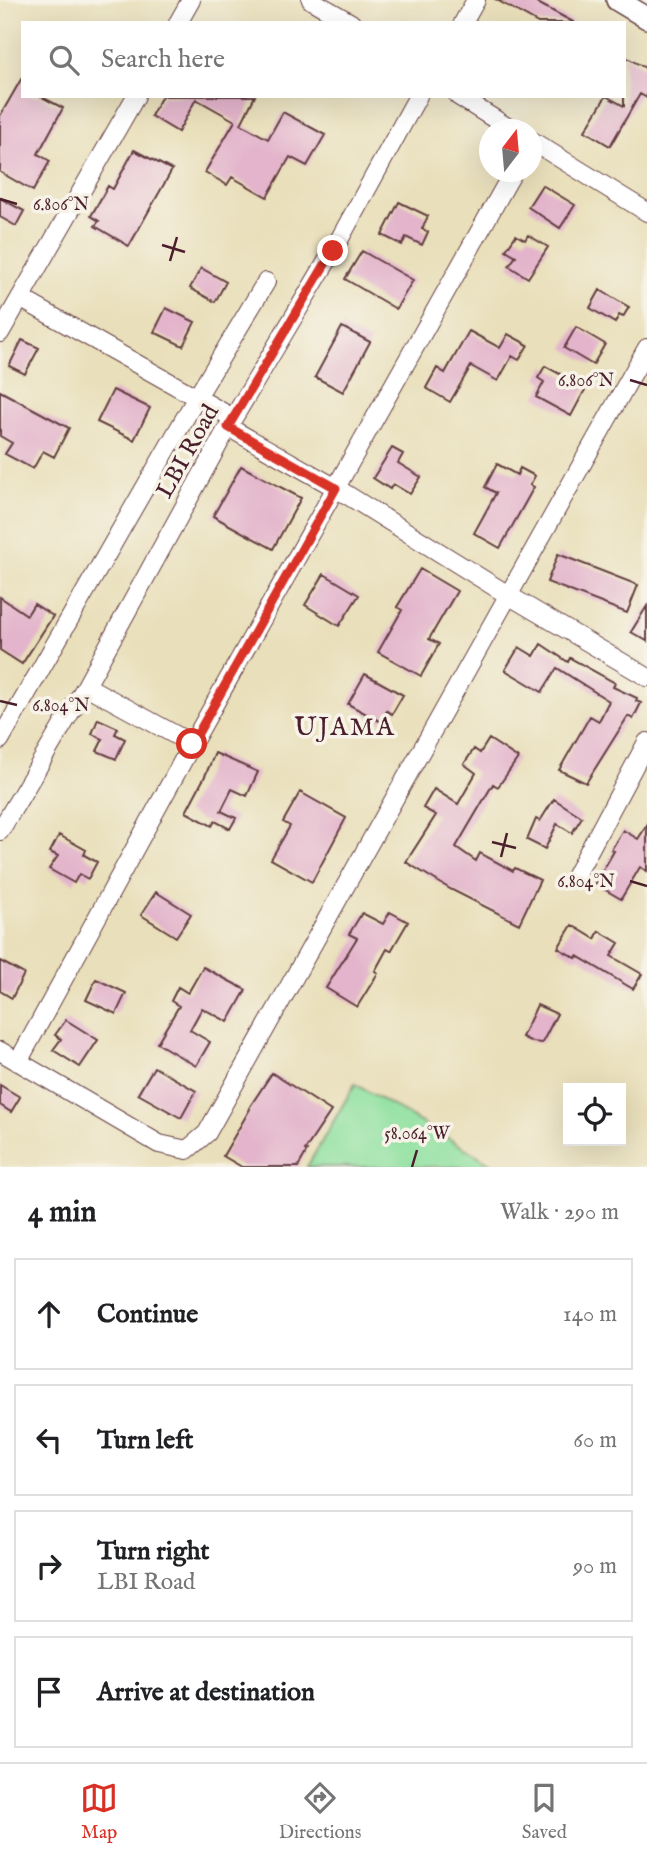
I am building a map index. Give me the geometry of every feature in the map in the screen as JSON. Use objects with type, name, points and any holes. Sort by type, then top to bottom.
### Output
[{"type":"main road","points":[[617,0],[647,18]]},
{"type":"street","points":[[179,21],[191,0]]},
{"type":"street","points":[[312,0],[348,21]]},
{"type":"street","points":[[464,21],[476,0]]},
{"type":"street","points":[[0,333],[135,98]]},
{"type":"street","name":"LBI Road","points":[[2,822],[86,686],[230,422],[333,251],[417,98]]},
{"type":"street","points":[[461,98],[495,119]]},
{"type":"street","points":[[542,148],[647,212]]},
{"type":"street","points":[[18,1062],[192,744],[507,182]]},
{"type":"street","points":[[0,740],[266,282]]},
{"type":"street","points":[[20,298],[197,397],[230,422],[336,488],[508,595],[647,677]]},
{"type":"street","points":[[0,1051],[159,1144],[187,1150],[207,1133],[647,348]]},
{"type":"street","points":[[86,686],[192,744]]},
{"type":"street","points":[[576,875],[647,742]]},
{"type":"green space","points":[[355,1084],[497,1167],[307,1167]]},
{"type":"building","points":[[497,0],[532,0],[571,21],[534,21]]},
{"type":"building","points":[[626,57],[647,69],[647,98],[640,94],[610,146],[585,131],[605,98],[624,106]]},
{"type":"building","points":[[21,79],[21,98],[44,98],[63,108],[38,154],[50,161],[33,191],[0,172],[0,116]]},
{"type":"building","points":[[161,98],[254,98],[241,124],[268,139],[283,112],[325,135],[307,166],[290,157],[267,197],[232,177],[227,185],[205,172],[235,121],[196,99],[178,132],[151,116]]},
{"type":"building","points":[[134,150],[172,170],[129,246],[95,226],[99,221],[91,216],[108,186],[113,189]]},
{"type":"building","points":[[542,185],[575,205],[560,228],[528,207]]},
{"type":"building","points":[[0,198],[24,211],[16,226],[0,217]]},
{"type":"building","points":[[399,202],[428,216],[422,229],[428,232],[422,245],[406,237],[402,245],[382,235]]},
{"type":"building","points":[[516,235],[525,240],[528,235],[548,247],[528,278],[509,266],[516,256],[506,250]]},
{"type":"building","points":[[362,251],[413,280],[396,309],[345,279]]},
{"type":"building","points":[[201,268],[226,282],[215,302],[190,288]]},
{"type":"building","points":[[600,290],[629,307],[623,317],[619,315],[615,323],[590,308]]},
{"type":"building","points":[[166,308],[195,322],[183,346],[154,332]]},
{"type":"building","points":[[342,327],[370,342],[343,392],[315,377]]},
{"type":"building","points":[[576,327],[605,344],[593,365],[564,348]]},
{"type":"building","points":[[469,331],[500,348],[508,334],[528,345],[519,360],[512,356],[498,381],[471,366],[450,402],[426,388],[437,368],[445,373]]},
{"type":"building","points":[[22,340],[39,348],[25,374],[9,366]]},
{"type":"building","points":[[545,366],[586,388],[571,416],[536,397],[544,382],[538,378]]},
{"type":"building","points":[[113,390],[150,408],[134,440],[97,422]]},
{"type":"building","points":[[0,391],[69,428],[54,457],[43,451],[33,469],[5,454],[12,443],[0,436]]},
{"type":"building","points":[[392,448],[403,454],[398,463],[421,477],[410,494],[393,484],[390,489],[373,478]]},
{"type":"building","points":[[497,464],[517,475],[520,468],[535,476],[530,485],[534,487],[500,548],[474,533],[496,493],[485,487]]},
{"type":"building","points":[[241,466],[301,498],[273,549],[213,516]]},
{"type":"building","points":[[558,554],[638,585],[627,613],[547,582]]},
{"type":"building","points":[[420,569],[457,591],[429,639],[439,644],[421,676],[378,652],[402,610],[397,607]]},
{"type":"building","points":[[324,574],[359,595],[339,626],[305,605]]},
{"type":"building","points":[[0,597],[27,615],[34,604],[53,616],[22,664],[0,650]]},
{"type":"building","points":[[647,606],[647,641],[631,632]]},
{"type":"building","points":[[541,644],[568,662],[570,658],[615,683],[613,687],[637,698],[636,701],[641,703],[633,719],[628,716],[586,783],[559,770],[590,716],[599,721],[609,701],[557,668],[542,692],[505,670],[519,647],[534,656]]},
{"type":"building","points":[[365,674],[403,695],[392,714],[387,711],[381,722],[348,704]]},
{"type":"building","points":[[98,719],[118,728],[115,734],[125,739],[116,759],[97,751],[103,739],[92,734]]},
{"type":"building","points":[[489,739],[518,758],[498,787],[493,784],[456,847],[476,861],[480,853],[513,871],[515,868],[540,880],[519,924],[450,889],[406,862],[436,815],[423,808],[434,789],[458,804],[476,773],[464,764],[474,749],[480,753]]},
{"type":"building","points":[[215,753],[258,772],[247,796],[232,789],[221,811],[236,818],[230,829],[215,821],[212,826],[186,812]]},
{"type":"building","points":[[300,792],[346,818],[312,882],[271,859],[290,826],[283,822]]},
{"type":"building","points":[[554,799],[582,817],[572,833],[557,824],[545,849],[527,840],[536,819],[540,821]]},
{"type":"building","points":[[647,825],[647,871],[640,867],[621,899],[595,884],[623,830],[638,839]]},
{"type":"building","points":[[59,835],[86,850],[84,855],[97,862],[88,879],[79,874],[74,883],[49,869],[58,856],[50,852]]},
{"type":"building","points":[[156,892],[191,914],[176,937],[141,915]]},
{"type":"building","points":[[390,912],[408,922],[391,951],[387,949],[375,971],[378,973],[357,1007],[326,988],[357,938],[349,934],[362,913],[383,924]]},
{"type":"building","points":[[572,925],[595,939],[599,931],[619,943],[611,956],[642,974],[633,989],[558,948]]},
{"type":"building","points":[[0,961],[24,974],[12,998],[0,991]]},
{"type":"building","points":[[203,967],[246,990],[228,1022],[202,1008],[190,1030],[210,1042],[196,1066],[157,1043],[179,1006],[171,1001],[178,987],[188,993]]},
{"type":"building","points":[[96,979],[126,993],[116,1014],[86,1000]]},
{"type":"building","points":[[537,1005],[557,1014],[542,1043],[522,1037]]},
{"type":"building","points":[[66,1020],[98,1040],[80,1067],[53,1050],[61,1039],[55,1035]]},
{"type":"building","points":[[154,1067],[196,1091],[181,1118],[138,1094]]},
{"type":"building","points":[[272,1073],[331,1111],[305,1150],[307,1151],[298,1167],[242,1167],[223,1156]]},
{"type":"building","points":[[0,1085],[20,1097],[11,1112],[0,1105]]},
{"type":"district","name":"UJAMA","points":[[345,726]]},
{"type":"route","points":[[192,744],[336,488],[228,427],[333,251]]}]
